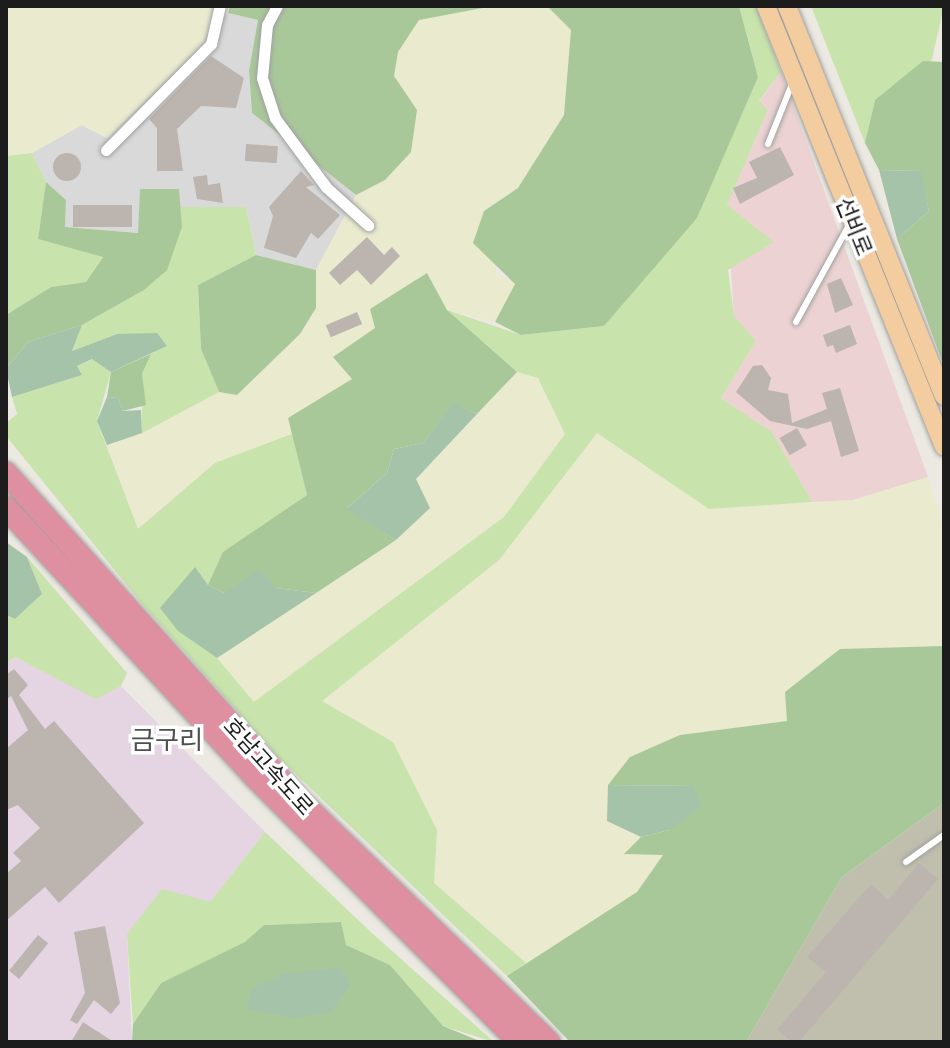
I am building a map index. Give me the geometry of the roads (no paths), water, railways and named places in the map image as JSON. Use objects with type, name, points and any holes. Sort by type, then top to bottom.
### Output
[{"type":"highway","name":"호남고속도로","points":[[6,473],[302,803],[549,1042]]},
{"type":"highway","name":"호남고속도로","points":[[6,508],[257,779],[519,1042]]},
{"type":"main road","name":"선비로","points":[[766,6],[944,446]]},
{"type":"main road","name":"선비로","points":[[787,6],[944,396]]},
{"type":"street","points":[[106,150],[211,44],[220,6]]},
{"type":"street","points":[[277,6],[267,25],[262,78],[275,118],[326,187],[368,225]]},
{"type":"lane","points":[[768,144],[795,77]]},
{"type":"lane","points":[[796,322],[853,219]]},
{"type":"lane","points":[[906,862],[944,835]]},
{"type":"district","name":"금구리","points":[[167,740]]}]
